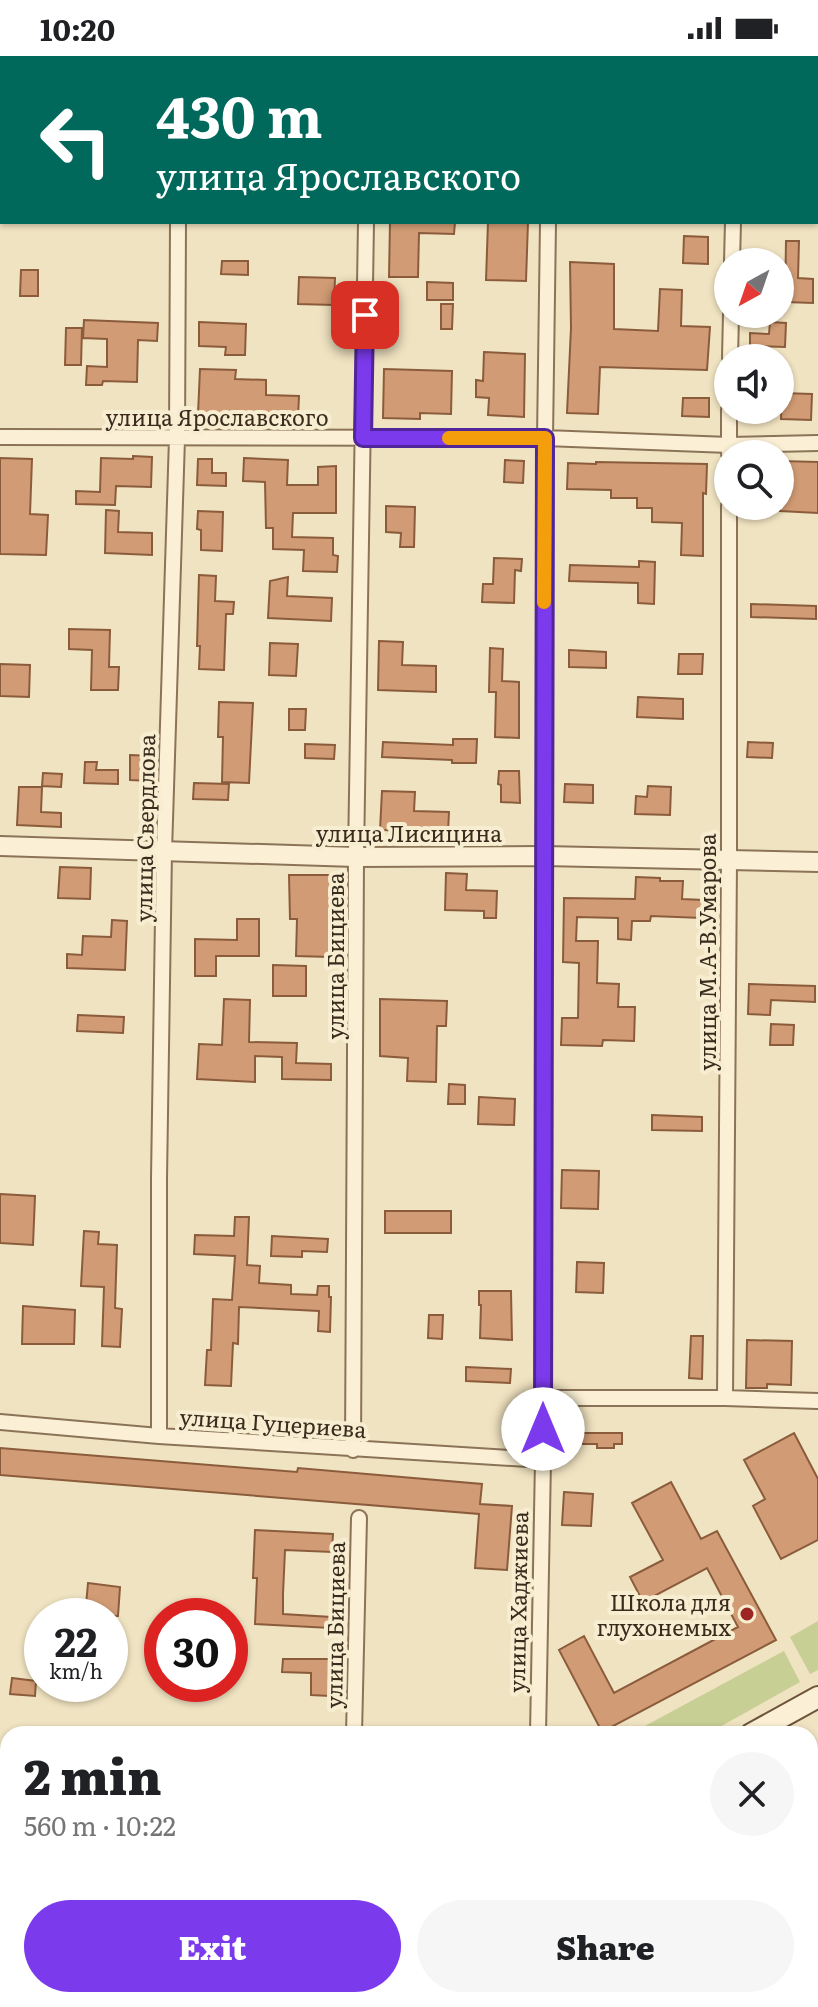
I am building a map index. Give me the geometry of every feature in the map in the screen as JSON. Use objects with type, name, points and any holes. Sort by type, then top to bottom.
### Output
[{"type":"main road","points":[[765,1726],[818,1697]]},
{"type":"street","name":"улица Свердлова","points":[[159,1436],[164,852],[177,438],[178,224]]},
{"type":"street","name":"улица Бициева","points":[[353,1450],[356,857],[366,224]]},
{"type":"street","name":"улица Хаджиева","points":[[538,1726],[543,1460],[548,224]]},
{"type":"street","points":[[732,248],[733,224]]},
{"type":"street","name":"улица Ярославского","points":[[0,437],[545,438],[714,448]]},
{"type":"street","name":"улица Ярославского","points":[[794,445],[818,443]]},
{"type":"street","name":"улица М.А-В.Умарова","points":[[725,1398],[729,520]]},
{"type":"street","name":"улица Лисицина","points":[[0,846],[356,857],[544,856],[818,862]]},
{"type":"street","points":[[542,1398],[818,1401]]},
{"type":"street","name":"улица Гуцериева","points":[[0,1422],[353,1450],[543,1460]]},
{"type":"street","name":"улица Бициева","points":[[354,1726],[359,1518]]},
{"type":"green space","points":[[818,1621],[818,1670],[810,1674],[790,1637]]},
{"type":"green space","points":[[784,1651],[800,1682],[721,1726],[645,1726]]},
{"type":"building","points":[[390,224],[455,224],[454,234],[419,233],[418,277],[389,277]]},
{"type":"building","points":[[488,224],[528,224],[526,281],[486,280]]},
{"type":"building","points":[[684,236],[708,237],[708,264],[683,263]]},
{"type":"building","points":[[786,241],[799,241],[798,278],[813,279],[813,303],[794,302],[794,248],[786,248]]},
{"type":"building","points":[[222,261],[248,261],[248,275],[221,274]]},
{"type":"building","points":[[570,262],[614,264],[614,329],[658,331],[660,289],[682,290],[681,326],[710,327],[707,370],[600,367],[598,414],[567,413]]},
{"type":"building","points":[[21,270],[38,270],[38,296],[20,296]]},
{"type":"building","points":[[299,277],[335,278],[334,305],[298,304]]},
{"type":"building","points":[[427,282],[453,283],[453,300],[427,300]]},
{"type":"building","points":[[441,304],[453,304],[452,329],[441,329]]},
{"type":"building","points":[[84,320],[158,323],[157,341],[138,340],[137,382],[103,381],[102,385],[86,385],[87,366],[107,367],[107,339],[83,338]]},
{"type":"building","points":[[199,322],[246,324],[245,355],[225,355],[226,347],[199,346]]},
{"type":"building","points":[[66,328],[82,328],[81,365],[65,365]]},
{"type":"building","points":[[770,328],[786,328],[785,344],[750,344],[750,333],[769,334]]},
{"type":"building","points":[[484,352],[525,354],[524,417],[488,415],[489,398],[476,397],[476,380],[483,381]]},
{"type":"building","points":[[200,369],[236,370],[235,379],[266,380],[266,395],[299,396],[298,417],[198,414]]},
{"type":"building","points":[[384,369],[452,371],[451,414],[420,413],[420,419],[383,418]]},
{"type":"building","points":[[794,393],[812,394],[811,420],[794,419]]},
{"type":"building","points":[[683,398],[709,398],[709,417],[682,416]]},
{"type":"building","points":[[133,456],[152,457],[151,487],[116,486],[115,505],[76,504],[76,491],[100,492],[101,458],[133,459]]},
{"type":"building","points":[[0,458],[32,459],[30,514],[48,515],[46,555],[0,554]]},
{"type":"building","points":[[244,458],[288,460],[287,485],[318,485],[318,467],[336,466],[336,513],[293,513],[292,537],[333,538],[333,555],[338,556],[337,572],[303,571],[304,550],[273,549],[273,528],[266,528],[265,482],[243,481]]},
{"type":"building","points":[[198,459],[212,459],[212,473],[226,473],[226,486],[197,485]]},
{"type":"building","points":[[505,460],[524,461],[523,483],[504,482]]},
{"type":"building","points":[[794,461],[818,462],[818,513],[794,512]]},
{"type":"building","points":[[568,463],[707,464],[706,494],[703,493],[703,556],[681,555],[682,523],[652,522],[652,508],[637,508],[637,498],[611,498],[611,490],[567,489]]},
{"type":"building","points":[[386,506],[415,507],[414,547],[400,547],[401,533],[386,532]]},
{"type":"building","points":[[106,510],[119,511],[118,532],[152,533],[152,555],[105,553]]},
{"type":"building","points":[[198,511],[223,512],[222,551],[201,550]]},
{"type":"building","points":[[494,558],[522,559],[521,571],[515,570],[514,603],[482,602],[483,584],[493,584]]},
{"type":"building","points":[[639,561],[655,562],[654,604],[638,603],[638,583],[569,581],[570,565],[639,567]]},
{"type":"building","points":[[199,575],[216,576],[215,601],[234,602],[233,614],[226,614],[224,670],[199,669]]},
{"type":"building","points":[[288,577],[287,596],[332,598],[331,621],[268,618],[270,581]]},
{"type":"building","points":[[751,604],[816,606],[816,619],[751,617]]},
{"type":"building","points":[[69,629],[110,630],[109,667],[119,667],[118,690],[91,690],[92,650],[69,649]]},
{"type":"building","points":[[379,641],[403,642],[402,665],[436,666],[436,692],[378,690]]},
{"type":"building","points":[[270,643],[298,644],[296,676],[269,675]]},
{"type":"building","points":[[490,648],[503,649],[502,681],[519,682],[519,738],[495,737],[496,692],[489,692]]},
{"type":"building","points":[[569,650],[606,652],[606,668],[569,667]]},
{"type":"building","points":[[679,654],[703,654],[702,674],[678,674]]},
{"type":"building","points":[[0,664],[30,665],[29,697],[0,696]]},
{"type":"building","points":[[638,697],[683,699],[683,719],[637,717]]},
{"type":"building","points":[[219,702],[253,703],[249,783],[222,782],[223,737],[218,737]]},
{"type":"building","points":[[289,709],[306,709],[305,730],[289,730]]},
{"type":"building","points":[[453,739],[477,739],[476,763],[382,757],[383,742],[453,745]]},
{"type":"building","points":[[748,742],[773,743],[772,758],[747,757]]},
{"type":"building","points":[[305,744],[335,745],[334,759],[305,758]]},
{"type":"building","points":[[130,755],[153,756],[152,781],[130,780]]},
{"type":"building","points":[[85,762],[97,762],[96,770],[118,770],[118,784],[84,783]]},
{"type":"building","points":[[499,771],[519,771],[520,803],[501,802]]},
{"type":"building","points":[[43,773],[62,774],[61,787],[42,786]]},
{"type":"building","points":[[194,783],[229,784],[228,800],[193,799]]},
{"type":"building","points":[[565,784],[593,785],[593,803],[564,802]]},
{"type":"building","points":[[648,786],[671,787],[670,815],[635,814],[636,796],[647,797]]},
{"type":"building","points":[[19,787],[42,787],[41,812],[61,813],[61,827],[17,825]]},
{"type":"building","points":[[382,791],[415,792],[414,811],[449,812],[448,832],[380,830]]},
{"type":"building","points":[[60,867],[91,868],[90,899],[58,898]]},
{"type":"building","points":[[446,873],[467,874],[466,890],[497,891],[496,918],[484,918],[484,911],[445,910]]},
{"type":"building","points":[[289,875],[334,875],[330,957],[296,956],[297,919],[290,919]]},
{"type":"building","points":[[636,877],[683,881],[682,899],[703,900],[702,918],[651,916],[650,921],[632,921],[631,940],[618,939],[618,918],[577,917],[576,941],[598,941],[597,983],[619,984],[618,1007],[635,1007],[634,1041],[603,1040],[602,1046],[561,1045],[562,1018],[578,1018],[579,963],[563,962],[564,898],[635,899]]},
{"type":"building","points":[[237,919],[259,919],[259,956],[216,956],[216,976],[195,976],[195,939],[237,940]]},
{"type":"building","points":[[112,920],[127,921],[125,970],[67,968],[67,954],[82,955],[83,936],[111,937]]},
{"type":"building","points":[[273,965],[306,966],[306,996],[273,996]]},
{"type":"building","points":[[749,984],[815,986],[815,1002],[771,1000],[770,1015],[748,1014]]},
{"type":"building","points":[[224,999],[250,1000],[249,1042],[297,1043],[296,1063],[331,1064],[331,1080],[282,1079],[282,1057],[255,1056],[255,1082],[197,1079],[199,1044],[222,1045]]},
{"type":"building","points":[[380,999],[447,1001],[446,1026],[437,1026],[436,1082],[407,1081],[408,1058],[380,1056]]},
{"type":"building","points":[[78,1015],[124,1017],[123,1033],[77,1031]]},
{"type":"building","points":[[771,1024],[794,1025],[793,1045],[770,1045]]},
{"type":"building","points":[[449,1084],[465,1085],[465,1104],[448,1104]]},
{"type":"building","points":[[479,1097],[515,1099],[514,1125],[478,1124]]},
{"type":"building","points":[[652,1115],[702,1117],[702,1131],[652,1130]]},
{"type":"building","points":[[562,1170],[599,1171],[598,1209],[561,1208]]},
{"type":"building","points":[[0,1194],[35,1196],[33,1245],[0,1243]]},
{"type":"building","points":[[385,1211],[451,1211],[451,1233],[385,1233]]},
{"type":"building","points":[[235,1217],[249,1217],[247,1265],[260,1266],[259,1283],[291,1285],[291,1294],[317,1295],[318,1286],[329,1286],[330,1332],[318,1331],[319,1311],[239,1307],[238,1344],[233,1343],[231,1386],[205,1385],[207,1350],[211,1350],[213,1299],[232,1300],[235,1256],[194,1254],[195,1235],[234,1236]]},
{"type":"building","points":[[84,1231],[99,1232],[98,1244],[117,1245],[115,1308],[122,1309],[120,1347],[102,1346],[104,1287],[81,1286]]},
{"type":"building","points":[[272,1236],[328,1239],[327,1252],[302,1251],[302,1257],[271,1256]]},
{"type":"building","points":[[577,1262],[604,1263],[603,1293],[576,1292]]},
{"type":"building","points":[[479,1291],[511,1291],[512,1340],[480,1338]]},
{"type":"building","points":[[23,1306],[75,1310],[74,1344],[22,1344]]},
{"type":"building","points":[[429,1315],[443,1315],[442,1339],[428,1338]]},
{"type":"building","points":[[691,1336],[703,1336],[702,1379],[689,1378]]},
{"type":"building","points":[[747,1340],[792,1341],[791,1385],[767,1384],[767,1388],[746,1388]]},
{"type":"building","points":[[466,1367],[511,1369],[510,1383],[466,1381]]},
{"type":"building","points":[[564,1422],[578,1422],[578,1433],[622,1433],[622,1444],[614,1444],[614,1448],[597,1448],[597,1444],[564,1444]]},
{"type":"building","points":[[794,1433],[818,1479],[818,1540],[781,1559],[753,1506],[765,1499],[744,1460]]},
{"type":"building","points":[[0,1448],[482,1484],[480,1504],[512,1506],[507,1570],[475,1568],[479,1514],[0,1475]]},
{"type":"building","name":"Школа для глухонемых","points":[[671,1482],[701,1539],[717,1531],[776,1640],[613,1726],[599,1726],[559,1650],[584,1636],[614,1693],[738,1627],[707,1568],[643,1602],[630,1577],[663,1560],[632,1503]]},
{"type":"building","points":[[564,1492],[593,1494],[591,1526],[562,1525]]},
{"type":"building","points":[[255,1530],[333,1534],[332,1552],[285,1550],[283,1594],[283,1614],[331,1617],[330,1628],[255,1624]]},
{"type":"building","points":[[88,1583],[120,1587],[119,1598],[87,1598]]},
{"type":"building","points":[[283,1659],[329,1659],[330,1696],[311,1695],[311,1673],[282,1672]]},
{"type":"building","points":[[12,1678],[24,1680],[24,1695],[10,1694]]},
{"type":"slow traffic","points":[[449,438],[545,438],[544,602]]},
{"type":"place","name":"Школа для глухонемых","points":[[747,1614]]},
{"type":"route","points":[[365,315],[363,438],[545,438],[543,1429]]}]
